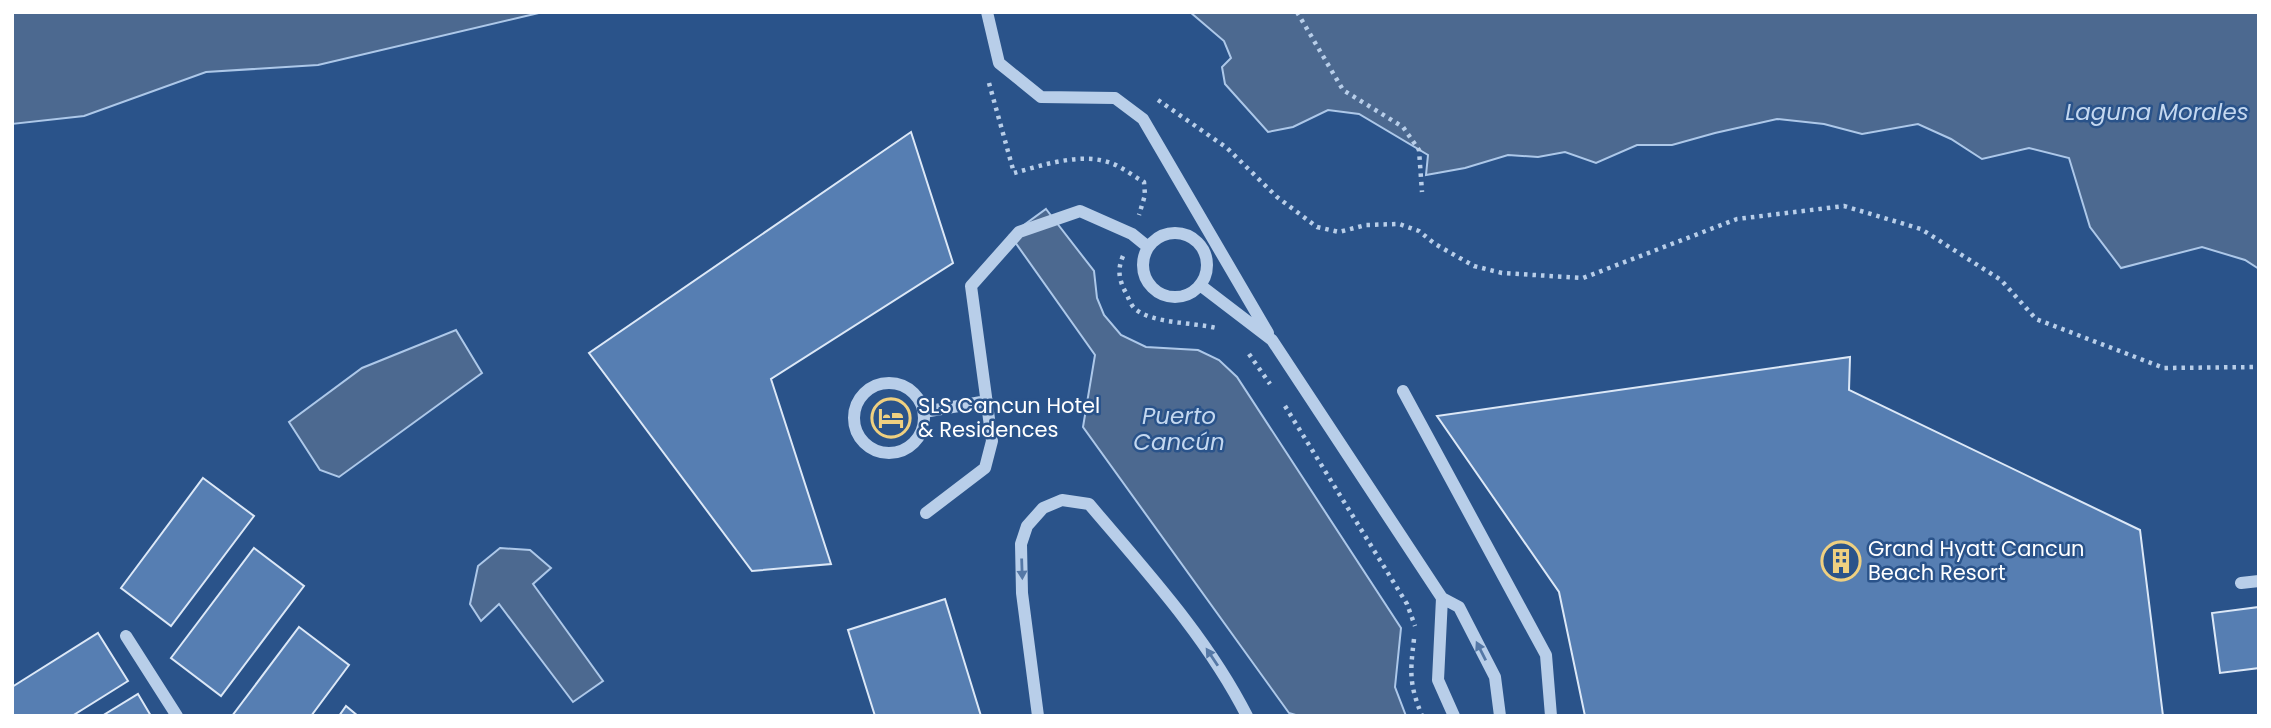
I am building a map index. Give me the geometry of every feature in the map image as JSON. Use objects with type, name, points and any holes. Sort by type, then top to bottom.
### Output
[{"type":"street","points":[[987,12],[999,64],[1041,97],[1115,99],[1143,118],[1272,340],[1442,598],[1459,607],[1495,677],[1500,716]]},
{"type":"street","points":[[926,513],[985,468],[992,441],[971,286],[1019,232],[1080,211],[1132,234],[1148,247]]},
{"type":"street","points":[[1168,233],[1189,236],[1204,250],[1207,260],[1207,271],[1200,285],[1187,295],[1177,298],[1156,292],[1143,274],[1142,263],[1148,247],[1158,237],[1168,233]]},
{"type":"street","points":[[1200,285],[1272,340]]},
{"type":"street","points":[[894,383],[914,393],[924,412],[920,434],[914,444],[892,454],[879,453],[869,447],[860,438],[855,427],[857,403],[872,387],[883,384],[894,383]]},
{"type":"street","points":[[1402,391],[1546,655],[1551,716]]},
{"type":"street","points":[[924,412],[987,401]]},
{"type":"street","points":[[1038,716],[1023,593],[1021,544],[1027,526],[1043,508],[1062,500],[1090,504],[1191,626],[1247,716]]},
{"type":"street","points":[[2241,583],[2259,581]]},
{"type":"street","points":[[1442,598],[1438,680],[1454,716]]},
{"type":"street","points":[[126,636],[177,716]]},
{"type":"path","points":[[1297,12],[1343,90],[1403,127],[1419,150],[1422,192]]},
{"type":"path","points":[[988,80],[1014,173],[1058,162],[1082,160],[1109,162],[1144,182],[1145,195],[1119,265],[1119,282],[1134,308],[1163,321],[1194,323],[1228,331]]},
{"type":"path","points":[[1155,98],[1227,148],[1277,197],[1317,228],[1339,232],[1366,225],[1399,224],[1419,231],[1435,244],[1474,266],[1502,273],[1583,278],[1737,219],[1844,205],[1921,229],[2001,280],[2036,319],[2164,368],[2259,367]]},
{"type":"path","points":[[1243,347],[1274,390]]},
{"type":"path","points":[[1282,402],[1407,604],[1415,624],[1410,664],[1411,687],[1422,716]]},
{"type":"water","points":[[12,12],[543,12],[318,65],[206,72],[84,116],[12,124]]},
{"type":"water","name":"Laguna Morales","points":[[1190,12],[2259,12],[2259,269],[2245,260],[2202,247],[2121,268],[2090,227],[2069,158],[2029,148],[1982,159],[1951,139],[1918,124],[1862,134],[1824,124],[1777,119],[1672,145],[1637,145],[1596,163],[1565,152],[1538,157],[1508,155],[1465,168],[1426,175],[1428,155],[1359,114],[1328,110],[1293,127],[1268,132],[1225,84],[1222,67],[1231,58],[1224,41]]},
{"type":"water","name":"Puerto Cancún","points":[[1046,209],[1094,271],[1097,298],[1104,315],[1121,335],[1146,347],[1198,350],[1219,360],[1237,377],[1401,628],[1395,687],[1406,716],[1299,716],[1289,713],[1083,427],[1095,355],[1010,235]]},
{"type":"water","points":[[456,330],[482,373],[339,477],[320,470],[289,422],[362,368]]},
{"type":"water","points":[[500,548],[530,550],[551,568],[533,584],[603,681],[573,702],[499,604],[481,621],[470,604],[478,566]]},
{"type":"building","points":[[911,132],[953,263],[771,379],[831,564],[752,571],[589,353]]},
{"type":"building","name":"Grand Hyatt Cancun Beach Resort","points":[[1850,357],[1849,390],[2140,530],[2163,716],[1585,716],[1559,592],[1437,416]]},
{"type":"building","points":[[203,478],[254,516],[171,626],[121,588]]},
{"type":"building","points":[[254,548],[304,586],[221,696],[171,658]]},
{"type":"building","points":[[945,599],[981,716],[875,716],[848,630]]},
{"type":"building","points":[[2259,607],[2259,668],[2220,673],[2212,613]]},
{"type":"building","points":[[299,627],[349,665],[311,716],[232,716]]},
{"type":"building","points":[[98,633],[128,681],[72,716],[12,716],[12,687]]},
{"type":"building","points":[[138,694],[151,716],[102,716]]},
{"type":"building","points":[[346,706],[358,716],[339,716]]},
{"type":"place","name":"SLS Cancun Hotel & Residences","points":[[891,418]]},
{"type":"place","name":"Grand Hyatt Cancun Beach Resort","points":[[1841,561]]}]
